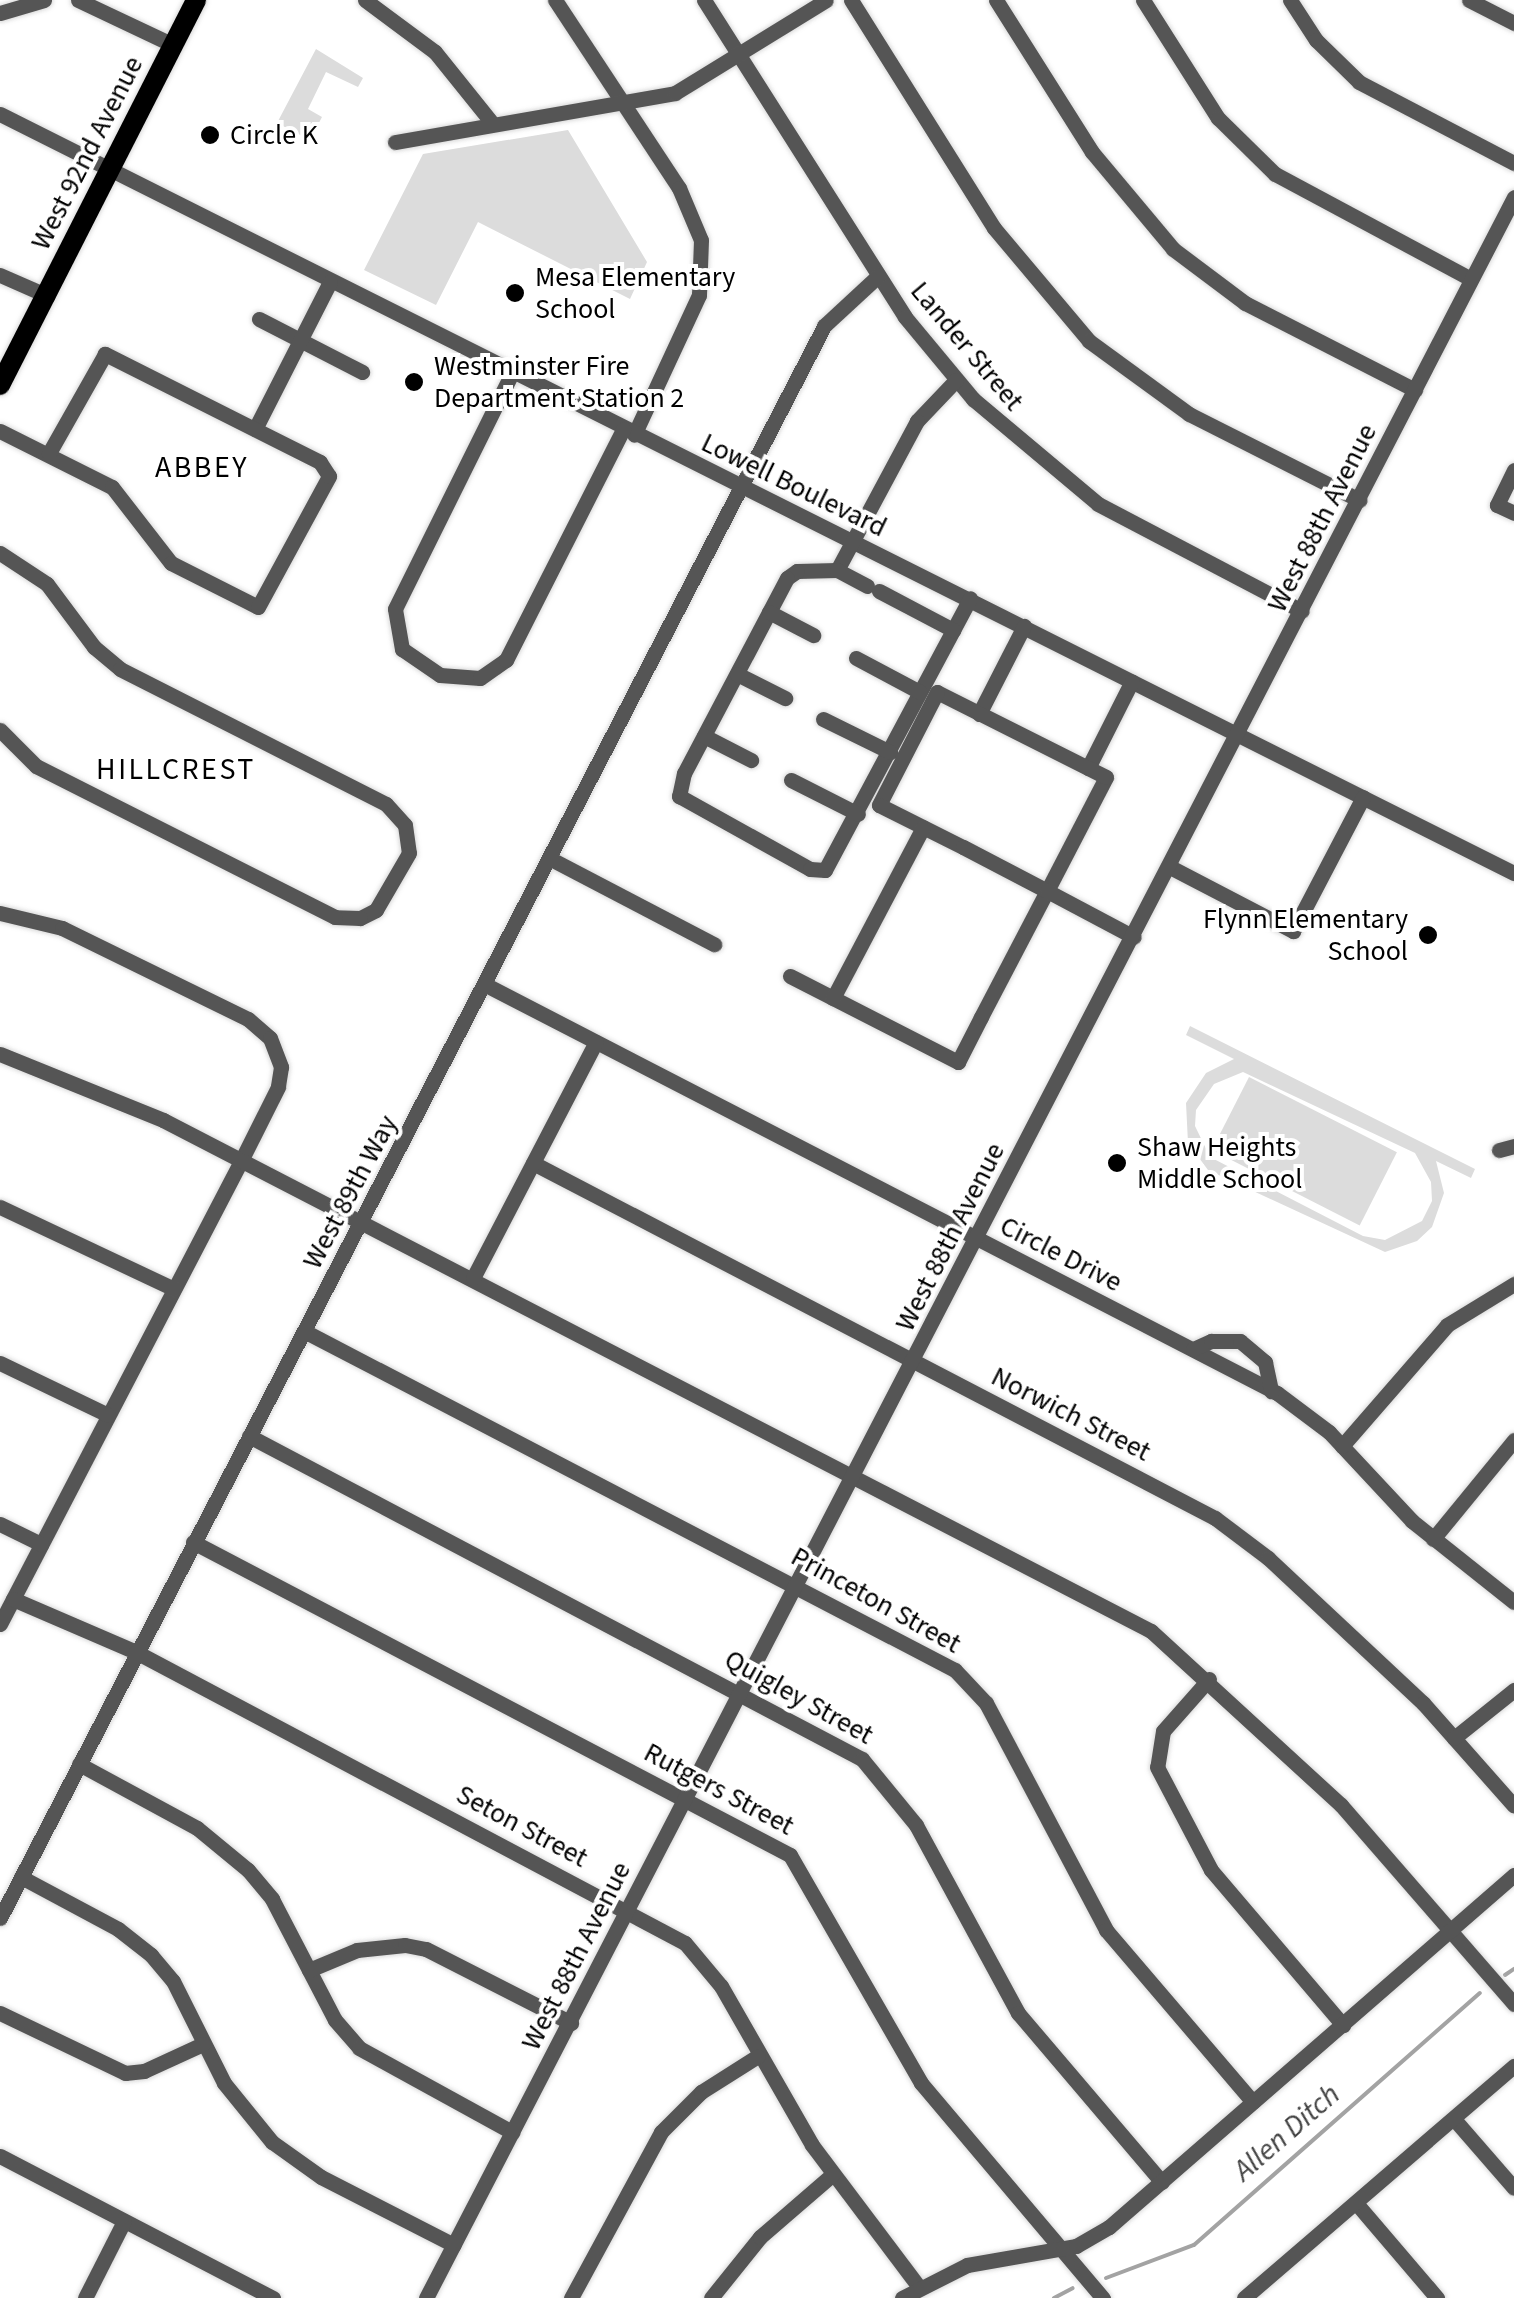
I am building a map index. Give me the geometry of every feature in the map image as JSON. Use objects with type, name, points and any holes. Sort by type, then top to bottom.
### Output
[{"type":"main road","name":"West 92nd Avenue","points":[[0,385],[196,0]]},
{"type":"street","points":[[0,13],[44,0]]},
{"type":"street","points":[[78,0],[173,45]]},
{"type":"street","points":[[365,0],[435,52],[492,124]]},
{"type":"street","points":[[512,374],[395,609],[398,642],[430,669],[469,680],[506,660],[695,307],[703,250],[694,216],[555,0]]},
{"type":"street","name":"Lander Street","points":[[704,0],[878,276],[956,380],[1035,457],[1098,504],[1302,611]]},
{"type":"street","points":[[395,142],[682,90],[826,0]]},
{"type":"street","points":[[851,0],[994,228],[1090,341],[1180,409],[1359,500]]},
{"type":"street","points":[[996,0],[1092,152],[1173,249],[1245,303],[1415,390]]},
{"type":"street","points":[[1143,0],[1218,118],[1255,158],[1318,202],[1472,279]]},
{"type":"street","points":[[1290,0],[1316,40],[1360,82],[1514,164]]},
{"type":"street","points":[[1469,0],[1514,23]]},
{"type":"street","name":"Lowell Boulevard","points":[[0,114],[739,488],[970,598],[1514,873]]},
{"type":"street","name":"West 88th Avenue","points":[[426,2298],[1240,734],[1514,197]]},
{"type":"street","points":[[0,275],[48,296]]},
{"type":"street","name":"West 89th Way","points":[[0,1918],[193,1542],[488,986],[824,326],[878,276]]},
{"type":"street","points":[[256,429],[330,282]]},
{"type":"street","points":[[259,320],[362,372]]},
{"type":"street","points":[[0,430],[112,487],[171,563],[262,607],[329,470],[256,429],[102,356],[49,453]]},
{"type":"street","points":[[836,570],[917,421],[956,380]]},
{"type":"street","points":[[1514,470],[1497,505],[1514,513]]},
{"type":"street","points":[[0,554],[40,578],[94,647],[120,669],[393,810],[410,839],[399,877],[376,910],[360,918],[335,917],[36,766],[0,730]]},
{"type":"street","points":[[953,630],[836,570],[796,570],[704,736],[679,796],[692,808],[810,869],[825,870],[858,814],[970,598]]},
{"type":"street","points":[[770,612],[813,635]]},
{"type":"street","points":[[979,714],[1024,626]]},
{"type":"street","points":[[856,658],[920,692]]},
{"type":"street","points":[[737,674],[785,698]]},
{"type":"street","points":[[1088,768],[1132,681]]},
{"type":"street","points":[[790,976],[958,1062],[1046,891],[1106,777],[938,692],[880,805],[1046,891],[1134,938]]},
{"type":"street","points":[[823,719],[890,752]]},
{"type":"street","points":[[704,736],[752,760]]},
{"type":"street","points":[[791,780],[858,814]]},
{"type":"street","points":[[1170,868],[1293,931],[1363,796]]},
{"type":"street","points":[[832,998],[923,827]]},
{"type":"street","points":[[553,860],[714,944]]},
{"type":"street","points":[[0,913],[75,933],[232,1012],[270,1038],[282,1067],[278,1087],[242,1161],[0,1624]]},
{"type":"street","name":"Circle Drive","points":[[488,986],[1272,1390],[1342,1446],[1433,1540],[1514,1602]]},
{"type":"street","points":[[473,1278],[596,1042]]},
{"type":"street","points":[[0,1054],[128,1103],[1137,1622],[1209,1680],[1342,1804],[1514,2004]]},
{"type":"street","name":"Norwich Street","points":[[533,1164],[1238,1534],[1454,1738],[1514,1806]]},
{"type":"street","points":[[0,1207],[174,1290]]},
{"type":"street","points":[[1342,1446],[1447,1325],[1514,1284]]},
{"type":"street","name":"Princeton Street","points":[[304,1331],[936,1658],[973,1686],[1106,1930],[1253,2102]]},
{"type":"street","points":[[1193,1350],[1211,1340],[1240,1341],[1265,1362],[1272,1390]]},
{"type":"street","points":[[0,1363],[108,1415]]},
{"type":"street","name":"Quigley Street","points":[[249,1436],[837,1741],[884,1780],[916,1825],[1018,2012],[1162,2182]]},
{"type":"street","points":[[1433,1540],[1514,1440]]},
{"type":"street","points":[[0,1524],[41,1544]]},
{"type":"street","name":"Rutgers Street","points":[[193,1542],[687,1798],[798,1863],[903,2056],[1103,2298]]},
{"type":"street","name":"Seton Street","points":[[13,1599],[136,1652],[628,1910],[694,1952],[721,1986],[758,2056],[834,2174],[919,2286]]},
{"type":"street","points":[[1209,1680],[1163,1731],[1157,1768],[1211,1870],[1343,2025]]},
{"type":"street","points":[[1454,1738],[1514,1690]]},
{"type":"street","points":[[79,1764],[227,1851],[272,1899],[309,1970],[359,2048],[512,2132]]},
{"type":"street","points":[[902,2298],[919,2286],[988,2258],[1061,2250],[1110,2228],[1514,1875]]},
{"type":"street","points":[[20,1877],[140,1944],[173,1981],[224,2084],[272,2142],[321,2177],[454,2245]]},
{"type":"street","points":[[309,1970],[373,1946],[416,1947],[571,2023]]},
{"type":"street","points":[[0,2013],[125,2073],[144,2072],[203,2044]]},
{"type":"street","points":[[570,2298],[651,2145],[701,2092],[758,2056]]},
{"type":"street","points":[[1255,2295],[1514,2066]]},
{"type":"street","points":[[1454,2119],[1514,2188]]},
{"type":"street","points":[[0,2156],[273,2298]]},
{"type":"street","points":[[711,2298],[760,2238],[834,2174]]},
{"type":"street","points":[[1356,2203],[1438,2298]]},
{"type":"street","points":[[85,2298],[124,2221]]},
{"type":"shaded area","points":[[316,49],[363,78],[358,87],[326,72],[308,109],[322,117],[310,140],[277,123]]},
{"type":"shaded area","points":[[568,130],[647,262],[630,299],[478,222],[436,305],[364,270],[423,154]]},
{"type":"shaded area","points":[[1190,1026],[1475,1169],[1471,1178],[1436,1161],[1444,1193],[1432,1227],[1417,1241],[1385,1252],[1208,1170],[1188,1143],[1186,1103],[1206,1073],[1234,1059],[1186,1035]],"holes":[[[1243,1072],[1415,1153],[1431,1182],[1432,1201],[1422,1221],[1385,1240],[1363,1236],[1210,1157],[1195,1126],[1196,1110],[1214,1084]]]},
{"type":"shaded area","points":[[1249,1077],[1397,1152],[1360,1225],[1212,1150]]},
{"type":"waterway","name":"Allen Ditch","points":[[1505,1975],[1514,1969]]},
{"type":"waterway","name":"Allen Ditch","points":[[1106,2278],[1194,2245],[1480,1993]]},
{"type":"waterway","name":"Allen Ditch","points":[[1054,2298],[1073,2288]]},
{"type":"place","name":"Circle K","points":[[210,135]]},
{"type":"place","name":"Mesa Elementary School","points":[[515,293]]},
{"type":"place","name":"Westminster Fire Department Station 2","points":[[414,382]]},
{"type":"place","name":"Flynn Elementary School","points":[[1428,935]]},
{"type":"place","name":"Shaw Heights Middle School","points":[[1117,1163]]},
{"type":"district","name":"ABBEY","points":[[202,468]]},
{"type":"district","name":"HILLCREST","points":[[176,770]]}]
